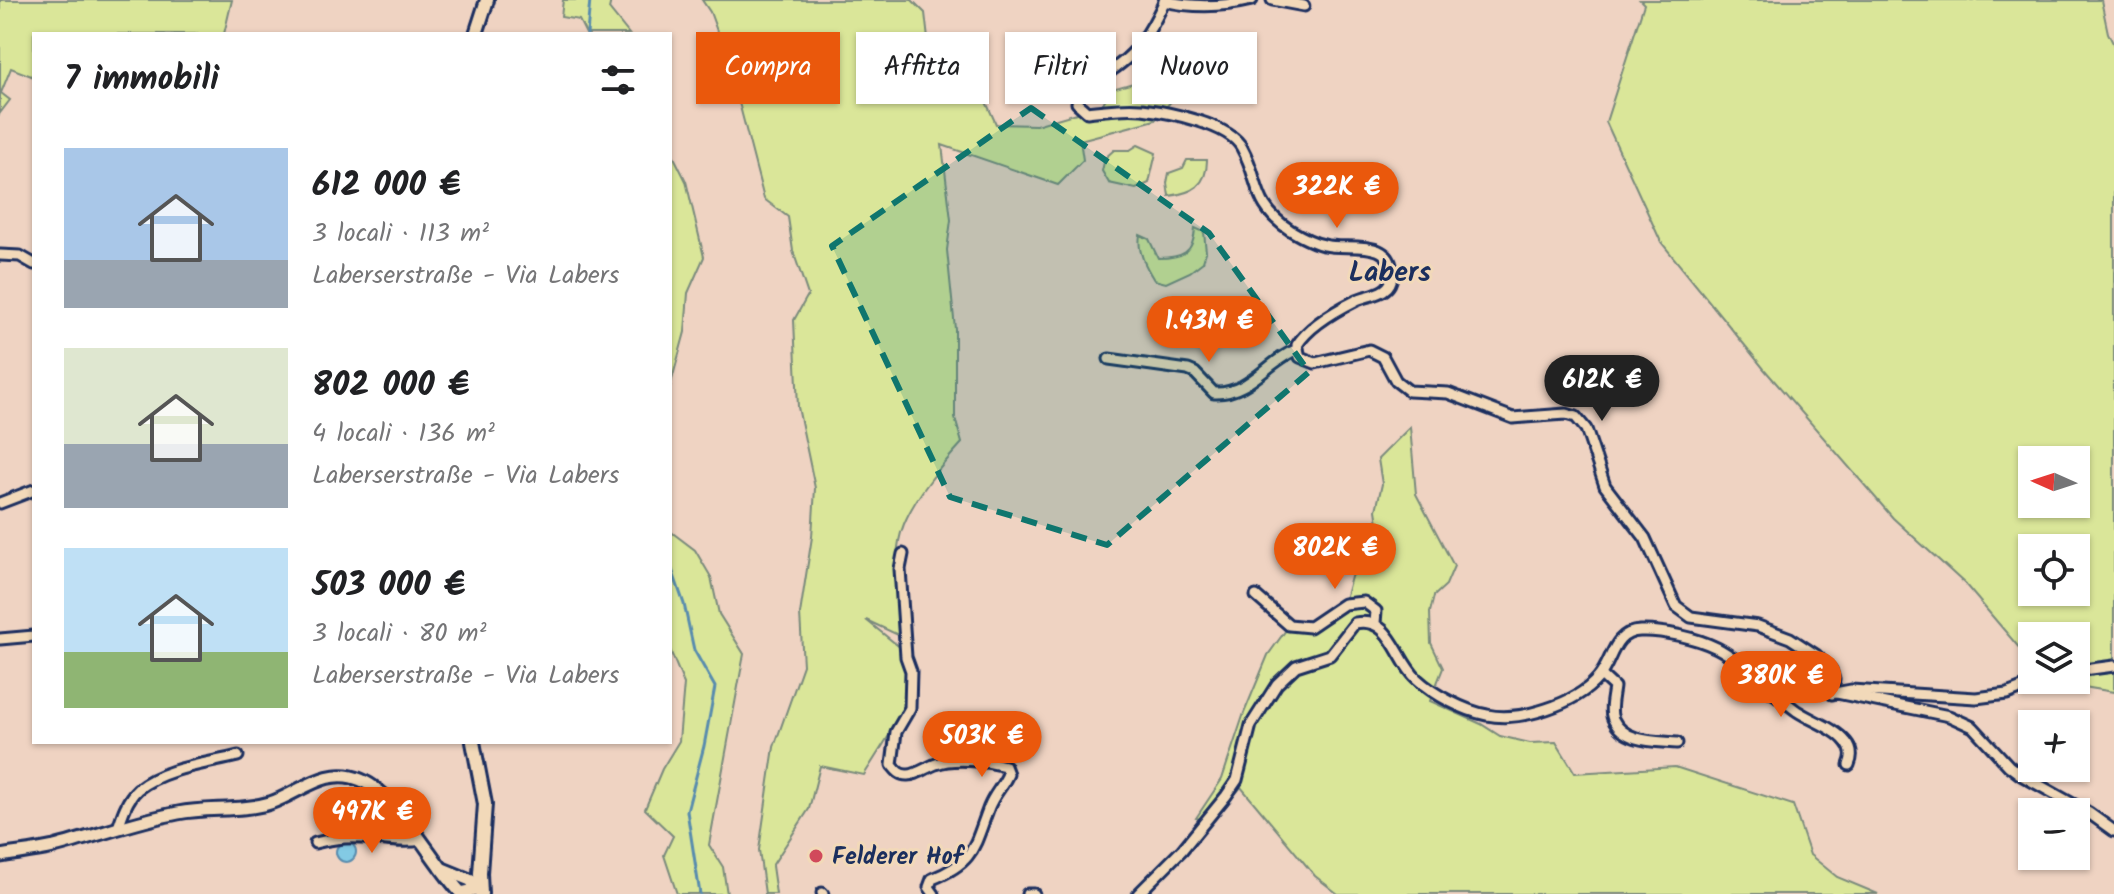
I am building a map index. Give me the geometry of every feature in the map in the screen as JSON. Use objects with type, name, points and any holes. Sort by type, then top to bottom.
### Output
[{"type":"main road","points":[[477,32],[487,0]]},
{"type":"main road","points":[[473,744],[485,804],[480,892]]},
{"type":"street","points":[[1252,0],[1203,6],[1165,1],[1141,46],[1119,67],[1079,91],[1077,103],[1087,112],[1143,109],[1225,130],[1241,145],[1262,202],[1280,222],[1301,237],[1323,245],[1367,246],[1386,255],[1392,279],[1382,292],[1356,300],[1304,334],[1297,345],[1300,357],[1315,363],[1369,350],[1383,357],[1396,381],[1409,391],[1448,393],[1513,418],[1566,414],[1576,417],[1586,429],[1605,486],[1645,538],[1676,606],[1691,617],[1758,626],[1790,638],[1816,655],[1831,670],[1834,680],[1832,694]]},
{"type":"street","points":[[1272,0],[1304,6]]},
{"type":"street","points":[[0,255],[20,256],[32,263]]},
{"type":"street","points":[[1109,359],[1188,370],[1214,393],[1221,393],[1251,382],[1285,354],[1298,349]]},
{"type":"street","points":[[0,503],[32,491]]},
{"type":"street","points":[[903,554],[900,569],[906,657],[911,671],[910,708],[896,732],[892,765],[899,773],[909,776],[940,762],[995,763],[1005,766],[1008,774],[1005,783],[995,793],[974,848],[960,866],[932,879],[929,887],[934,894]]},
{"type":"street","points":[[1256,596],[1289,625],[1310,627],[1344,604],[1364,602],[1376,611],[1375,623]]},
{"type":"street","points":[[1138,894],[1182,850],[1237,780],[1251,725],[1277,684],[1296,666],[1330,655],[1355,623],[1375,623],[1384,630],[1409,671],[1431,690],[1486,715],[1508,717],[1540,711],[1575,695],[1601,675],[1615,645],[1627,634],[1637,631],[1708,645],[1753,673],[1788,685],[1949,716],[1973,727],[2021,775],[2089,813],[2114,831]]},
{"type":"street","points":[[0,639],[32,636]]},
{"type":"street","points":[[2090,669],[2114,666]]},
{"type":"street","points":[[1753,673],[1755,683],[1766,687],[1842,738],[1851,750],[1849,765]]},
{"type":"street","points":[[1601,675],[1614,687],[1613,718],[1620,727],[1637,740],[1677,743]]},
{"type":"street","points":[[1832,694],[1851,690],[1976,698],[2018,690]]},
{"type":"street","points":[[118,828],[130,798],[153,780],[179,770],[238,756]]},
{"type":"street","points":[[0,856],[53,847],[184,812],[260,805],[319,779],[346,776],[364,781],[379,792],[447,871],[461,893],[480,892]]},
{"type":"street","points":[[315,843],[362,838],[408,843],[421,840]]},
{"type":"street","points":[[447,871],[465,873],[482,857]]},
{"type":"street","points":[[447,871],[470,880],[480,892]]},
{"type":"street","points":[[1027,894],[1034,894]]},
{"type":"highlighted area","points":[[1031,108],[1209,233],[1309,372],[1107,545],[950,497],[832,246]]},
{"type":"green space","points":[[0,0],[232,0],[224,32],[32,32],[32,76],[11,68],[1,93],[10,100],[0,113]]},
{"type":"green space","points":[[563,0],[611,0],[609,9],[627,32],[585,32],[579,20],[561,17]]},
{"type":"green space","points":[[702,0],[912,0],[925,13],[927,32],[856,32],[856,104],[987,104],[996,124],[1036,125],[1102,104],[1116,104],[1116,88],[1132,83],[1132,104],[1169,104],[1155,120],[1080,140],[1083,160],[1058,185],[942,145],[951,220],[947,250],[955,329],[955,418],[962,443],[922,492],[900,536],[896,564],[898,635],[866,620],[912,657],[906,684],[907,707],[864,775],[820,766],[809,809],[772,866],[776,894],[765,894],[759,850],[774,747],[803,665],[800,614],[812,537],[815,488],[798,407],[794,320],[808,295],[793,251],[788,217],[764,199],[739,104],[840,104],[840,32],[717,32]]},
{"type":"green space","points":[[1640,0],[2101,0],[2108,33],[2114,45],[2114,692],[2090,688],[2090,622],[2018,622],[2018,646],[1965,584],[1893,518],[1764,369],[1661,242],[1606,122],[1644,4]]},
{"type":"green space","points":[[1138,145],[1156,153],[1149,183],[1136,189],[1109,183],[1102,171],[1105,158],[1114,150],[1130,150]]},
{"type":"green space","points":[[672,153],[686,181],[704,257],[688,293],[685,332],[672,380]]},
{"type":"green space","points":[[1187,160],[1207,160],[1201,182],[1185,193],[1169,196],[1169,173],[1183,168]]},
{"type":"green space","points":[[1195,228],[1204,232],[1206,252],[1203,262],[1166,283],[1154,280],[1141,253],[1140,235],[1149,239],[1158,258],[1174,257],[1189,248]]},
{"type":"green space","points":[[1410,427],[1416,494],[1454,566],[1446,585],[1434,596],[1430,612],[1431,643],[1443,668],[1430,701],[1500,736],[1530,743],[1556,742],[1575,773],[1675,767],[1793,805],[1810,855],[1837,877],[1878,894],[1338,894],[1315,876],[1241,787],[1212,822],[1196,818],[1222,779],[1268,655],[1286,630],[1317,630],[1342,610],[1351,577],[1382,550],[1376,510],[1382,484],[1378,459]]},
{"type":"green space","points":[[672,533],[695,550],[711,577],[719,614],[744,654],[709,845],[723,867],[727,894],[677,894],[664,855],[673,836],[645,809],[662,769],[679,741],[684,684],[672,655]]},
{"type":"water","points":[[346,842],[353,845],[356,852],[353,859],[346,862],[339,859],[336,852],[339,845]]},
{"type":"waterway","points":[[587,32],[590,0]]},
{"type":"waterway","points":[[672,570],[684,604],[694,650],[715,687],[687,811],[700,894]]},
{"type":"place","name":"Felderer Hof","points":[[816,856]]},
{"type":"district","name":"Labers","points":[[1390,271]]}]
